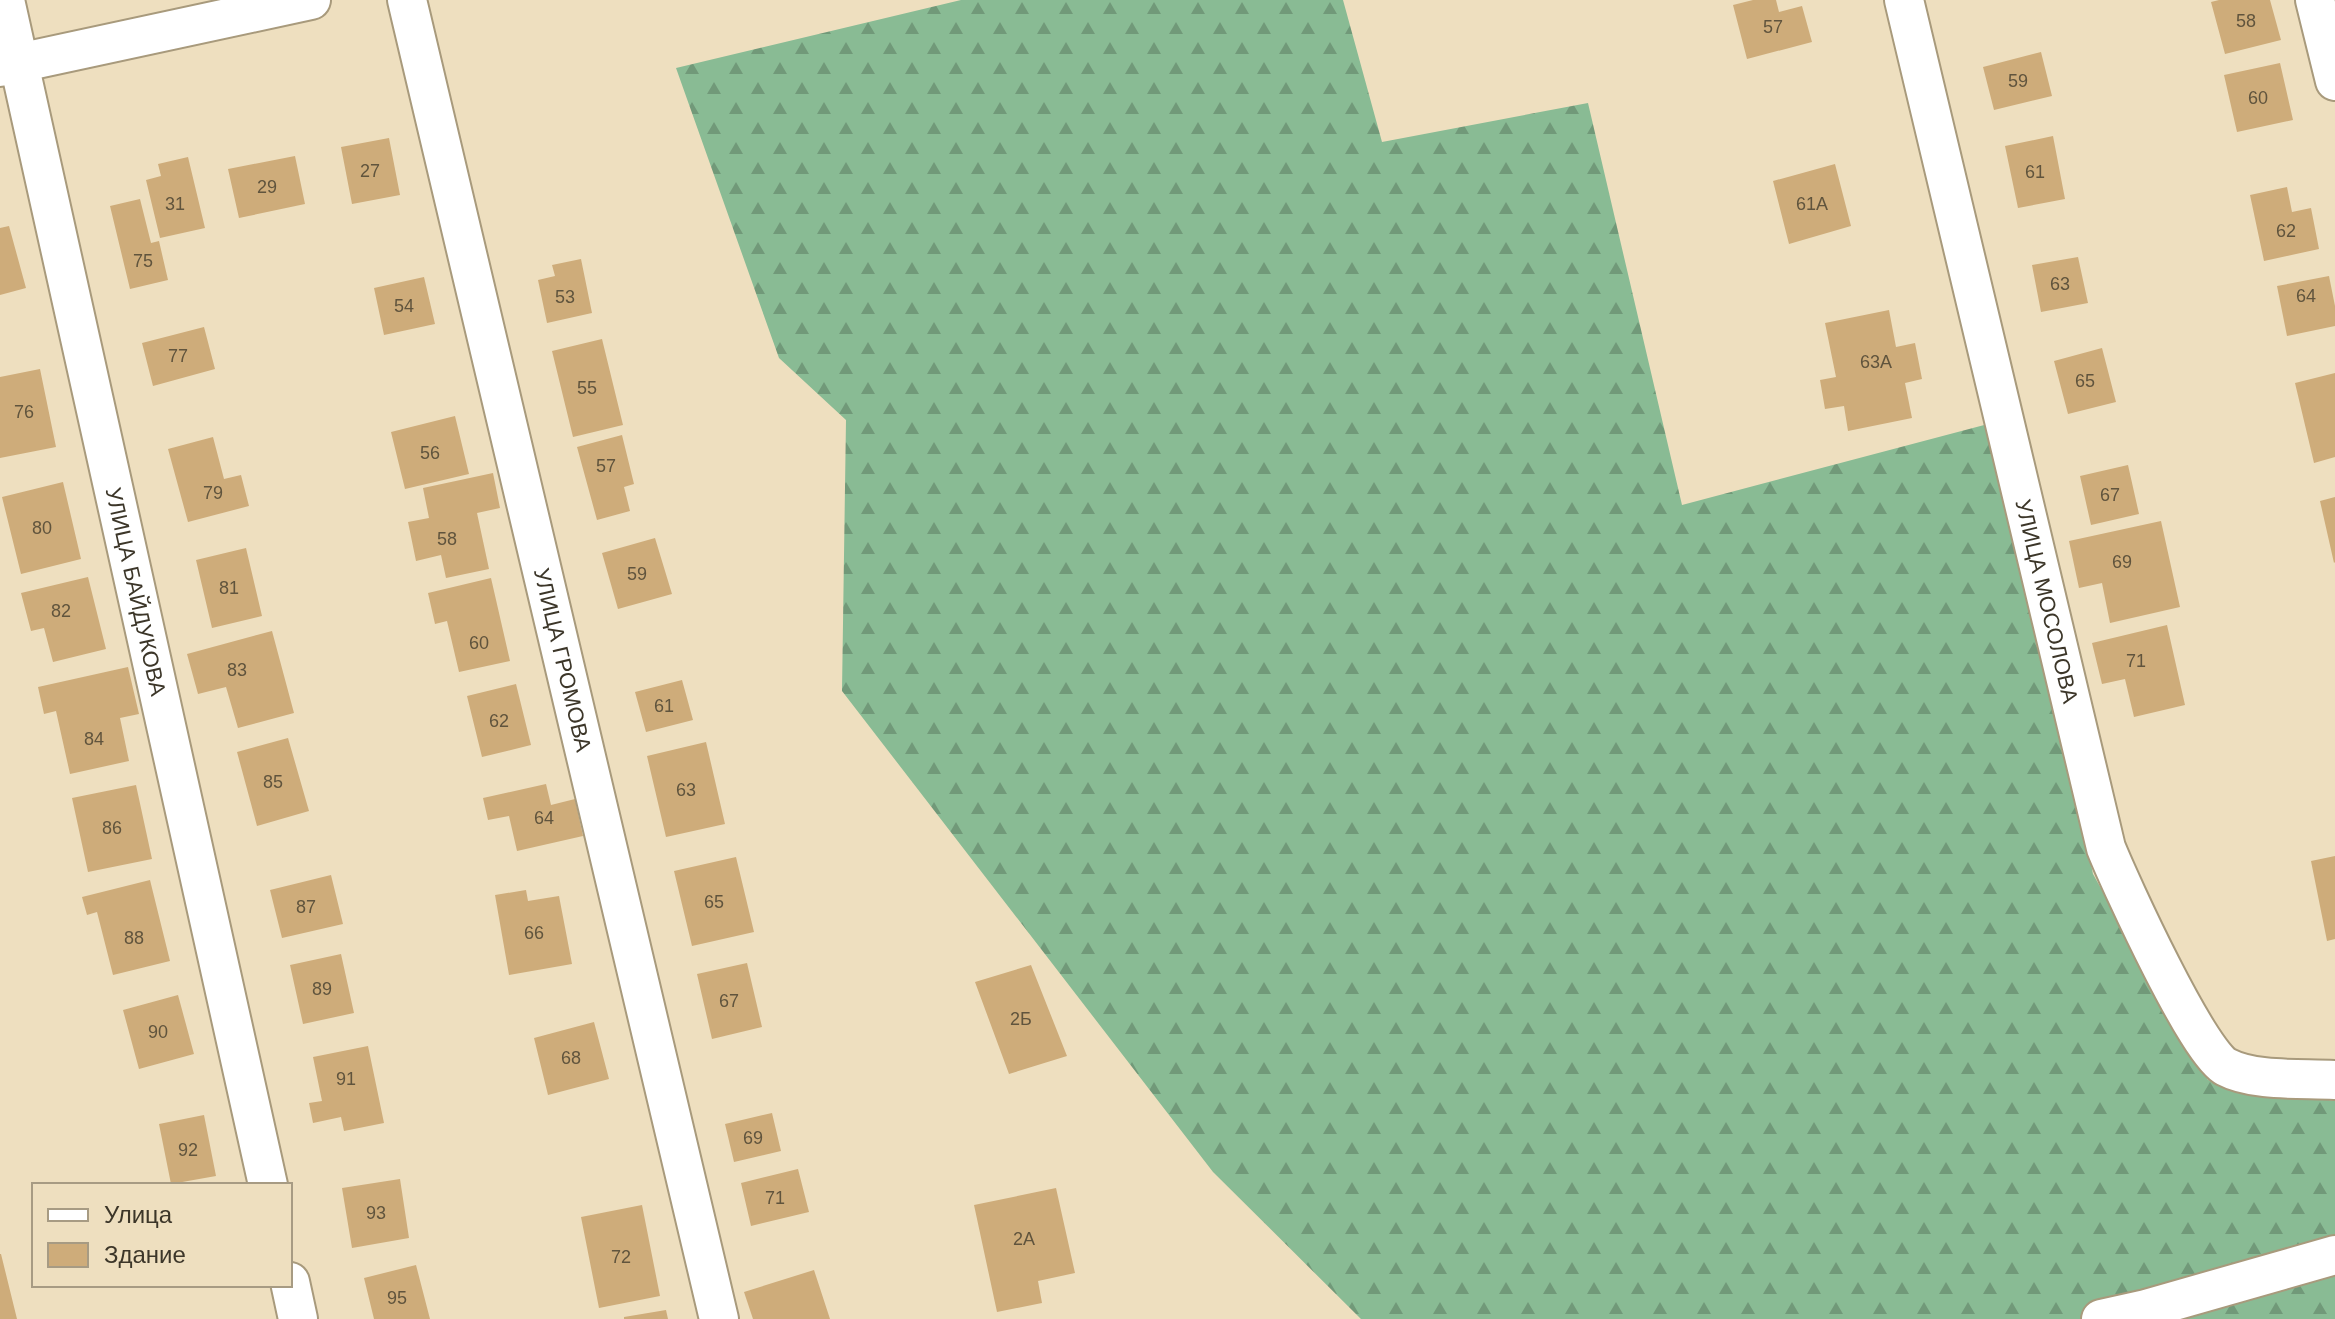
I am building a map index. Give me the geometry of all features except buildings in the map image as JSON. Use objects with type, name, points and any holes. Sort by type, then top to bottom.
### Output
[{"type":"street","name":"УЛИЦА БАЙДУКОВА","points":[[5,0],[9,65],[268,1183]]},
{"type":"street","points":[[9,65],[311,0]]},
{"type":"street","name":"УЛИЦА ГРОМОВА","points":[[407,0],[719,1319]]},
{"type":"street","name":"УЛИЦА МОСОЛОВА","points":[[1904,0],[2106,848],[2128,901],[2200,1037],[2223,1067],[2248,1075],[2335,1080]]},
{"type":"street","points":[[2315,0],[2335,81]]},
{"type":"street","points":[[2101,1319],[2335,1255]]},
{"type":"street","points":[[291,1287],[298,1319]]},
{"type":"green space","points":[[961,0],[1343,0],[1382,142],[1588,103],[1682,505],[1988,424],[2067,744],[2093,874],[2208,1080],[2335,1101],[2335,1319],[1361,1319],[1213,1172],[842,691],[846,420],[779,358],[676,68]]}]
